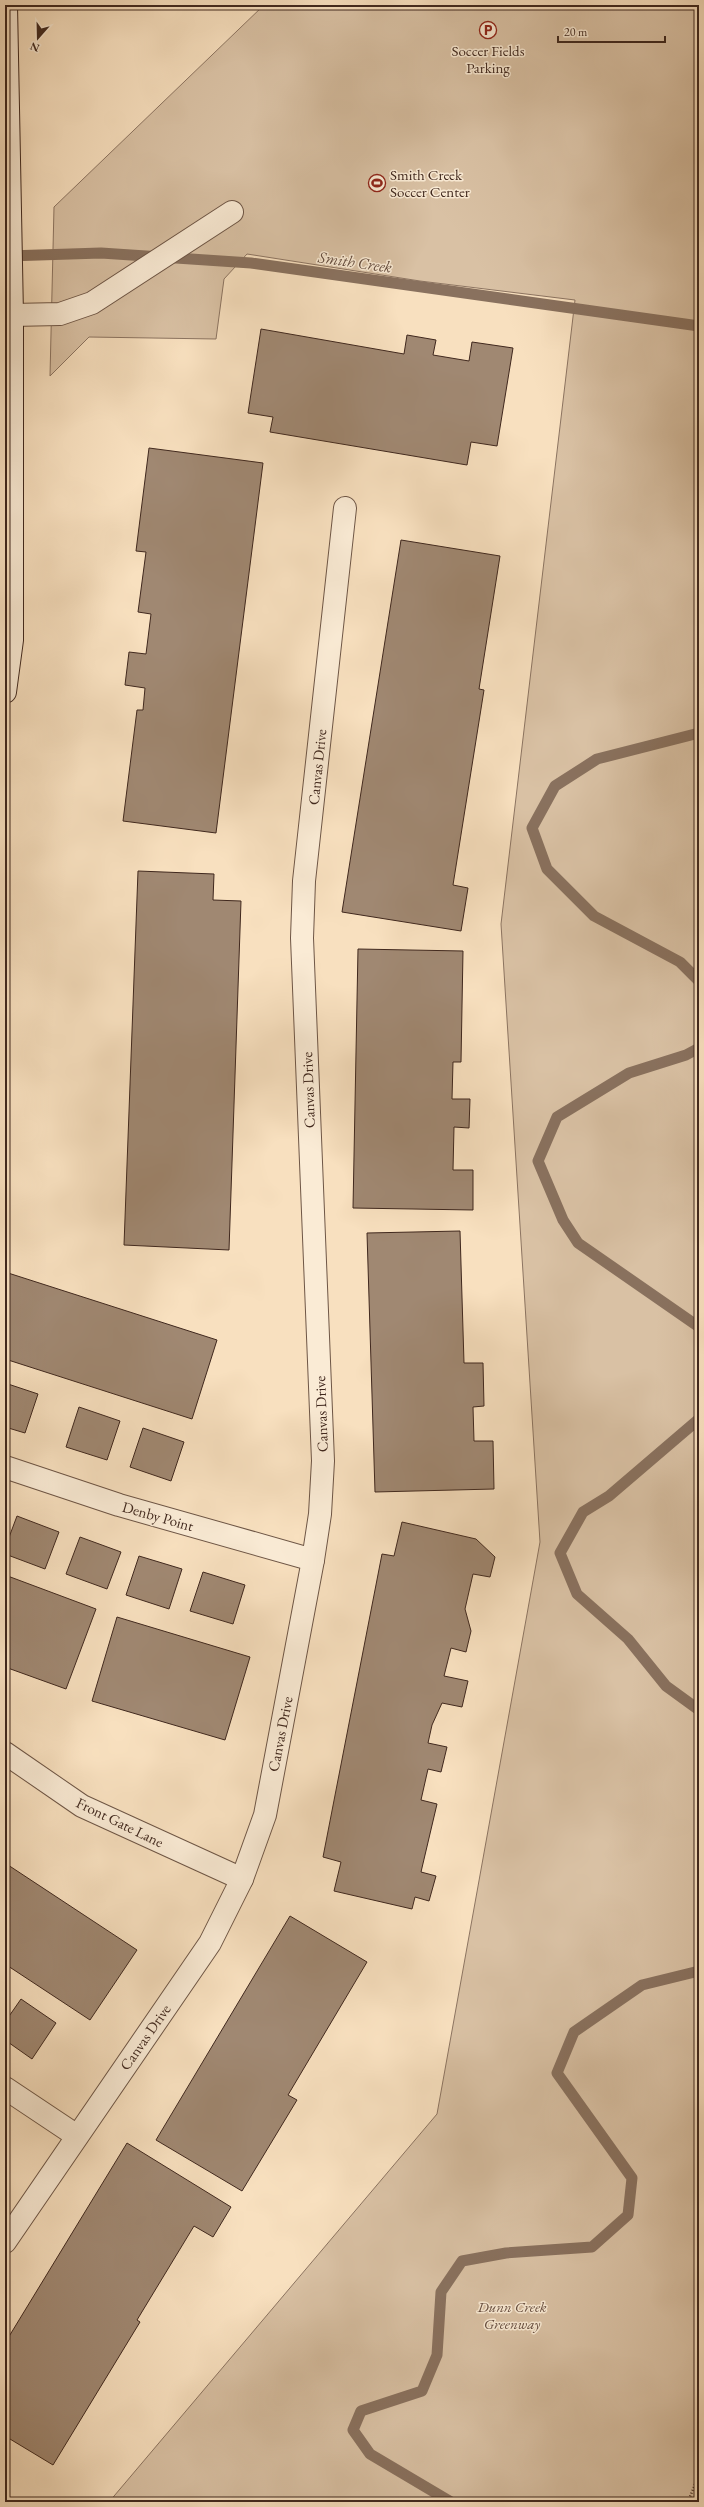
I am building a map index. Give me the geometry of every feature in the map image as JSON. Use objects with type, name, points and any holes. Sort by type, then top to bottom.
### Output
[{"type":"street","points":[[5,692],[12,640],[12,315],[6,5]]},
{"type":"street","points":[[12,315],[60,314],[92,303],[232,212]]},
{"type":"street","name":"Canvas Drive","points":[[5,2242],[76,2136],[210,1943],[242,1879],[265,1816],[313,1560],[320,1514],[323,1461],[302,938],[304,881],[345,508]]},
{"type":"street","name":"Denby Point","points":[[5,1467],[119,1505],[313,1560]]},
{"type":"street","name":"Front Gate Lane","points":[[5,1753],[82,1806],[242,1879]]},
{"type":"street","points":[[5,2088],[76,2136]]},
{"type":"path","points":[[688,2502],[699,2474]]},
{"type":"green space","name":"Dunn Creek Greenway","points":[[264,5],[699,5],[699,2502],[109,2502],[437,2114],[540,1542],[501,924],[575,300],[420,281],[247,254],[224,279],[216,339],[89,337],[50,376],[54,207]]},
{"type":"building","points":[[261,329],[404,354],[407,335],[436,340],[433,355],[469,361],[472,342],[513,348],[497,446],[471,442],[467,465],[270,432],[273,417],[248,413]]},
{"type":"building","points":[[149,448],[263,463],[216,833],[123,821],[137,710],[143,710],[145,688],[125,685],[129,652],[146,654],[151,614],[138,612],[146,552],[136,551]]},
{"type":"building","points":[[401,540],[500,556],[479,689],[484,690],[453,885],[468,888],[461,931],[342,912]]},
{"type":"building","points":[[138,871],[214,874],[213,900],[241,901],[229,1250],[124,1245]]},
{"type":"building","points":[[358,949],[463,951],[461,1062],[453,1062],[452,1099],[470,1099],[469,1128],[454,1127],[453,1170],[473,1170],[473,1210],[353,1208]]},
{"type":"building","points":[[460,1231],[464,1363],[483,1363],[484,1406],[473,1407],[474,1441],[493,1441],[494,1489],[375,1492],[367,1233]]},
{"type":"building","points":[[5,1272],[217,1340],[192,1419],[5,1359]]},
{"type":"building","points":[[5,1383],[38,1394],[25,1433],[5,1427]]},
{"type":"building","points":[[79,1407],[120,1421],[107,1460],[66,1447]]},
{"type":"building","points":[[143,1428],[184,1442],[171,1481],[130,1467]]},
{"type":"building","points":[[17,1516],[59,1532],[45,1569],[5,1554],[5,1548]]},
{"type":"building","points":[[402,1522],[476,1539],[495,1557],[490,1577],[473,1574],[465,1609],[471,1631],[466,1652],[451,1648],[444,1676],[468,1681],[462,1707],[442,1703],[432,1725],[428,1743],[447,1747],[441,1772],[428,1769],[421,1800],[437,1804],[421,1872],[436,1876],[429,1901],[415,1897],[412,1909],[334,1891],[341,1862],[323,1857],[382,1554],[394,1556]]},
{"type":"building","points":[[80,1537],[121,1552],[107,1589],[66,1574]]},
{"type":"building","points":[[139,1556],[182,1569],[169,1609],[126,1595]]},
{"type":"building","points":[[203,1572],[245,1585],[233,1624],[190,1611]]},
{"type":"building","points":[[5,1575],[96,1609],[66,1689],[5,1667]]},
{"type":"building","points":[[117,1617],[250,1657],[225,1740],[92,1701]]},
{"type":"building","points":[[5,1863],[137,1950],[90,2020],[5,1964]]},
{"type":"building","points":[[290,1916],[367,1962],[288,2095],[297,2100],[242,2191],[156,2140]]},
{"type":"building","points":[[21,1999],[56,2023],[32,2059],[5,2040],[5,2022]]},
{"type":"building","points":[[127,2143],[231,2207],[213,2237],[194,2226],[137,2320],[140,2322],[53,2465],[5,2436],[5,2343]]},
{"type":"waterway","name":"Smith Creek","points":[[8,256],[101,253],[251,263],[699,326]]},
{"type":"waterway","points":[[699,733],[597,759],[555,786],[532,828],[547,869],[594,916],[680,962],[699,981]]},
{"type":"waterway","points":[[699,1048],[686,1055],[629,1073],[557,1117],[538,1161],[563,1220],[578,1243],[699,1327]]},
{"type":"waterway","points":[[699,1419],[609,1496],[583,1512],[560,1553],[577,1594],[628,1639],[666,1686],[699,1710]]},
{"type":"waterway","points":[[451,2502],[370,2454],[353,2430],[361,2411],[422,2391],[437,2355],[441,2292],[462,2261],[506,2253],[592,2247],[628,2215],[632,2178],[557,2073],[574,2032],[642,1985],[699,1971]]},
{"type":"place","name":"Soccer Fields Parking","points":[[488,30]]},
{"type":"place","name":"Smith Creek Soccer Center","points":[[377,183]]}]
